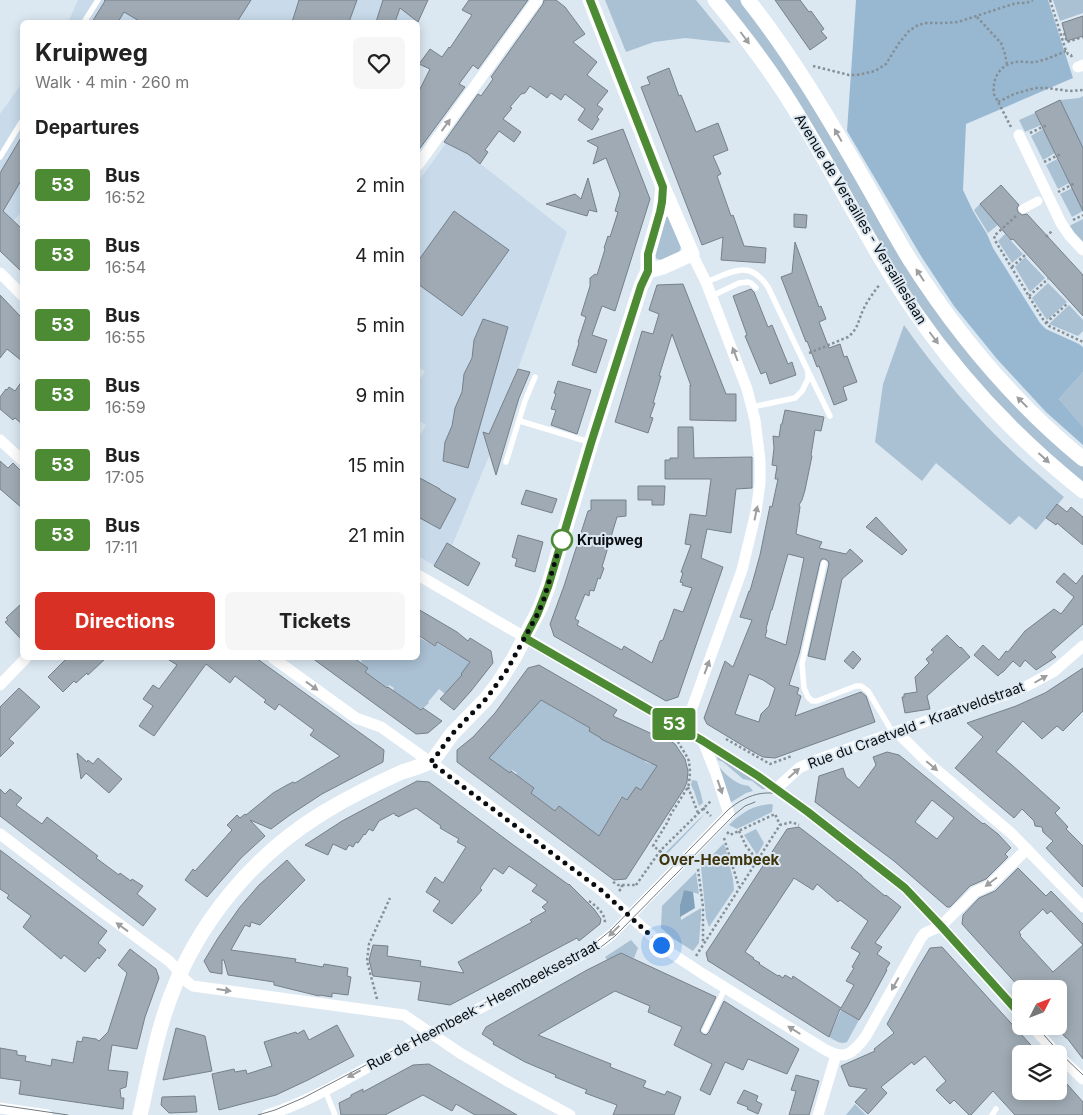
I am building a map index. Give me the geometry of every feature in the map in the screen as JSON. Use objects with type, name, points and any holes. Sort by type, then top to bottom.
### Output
[{"type":"street","points":[[420,162],[537,0]]},
{"type":"street","points":[[590,0],[663,187],[667,212],[706,282],[738,364],[752,407],[758,440],[760,483],[756,512],[742,570],[684,730]]},
{"type":"street","name":"Avenue de Versailles - Versailleslaan","points":[[715,0],[747,40],[783,92],[880,257],[930,334],[966,379],[1012,428],[1083,491]]},
{"type":"street","name":"Avenue de Versailles - Versailleslaan","points":[[748,0],[797,67],[910,259],[948,316],[985,362],[1019,399],[1083,459]]},
{"type":"street","points":[[1019,136],[1058,218],[1070,236],[1083,250]]},
{"type":"street","points":[[1023,209],[1038,201]]},
{"type":"street","points":[[140,1115],[162,1021],[170,998],[188,957],[226,898],[278,845],[306,823],[334,806],[402,772],[434,759],[452,734],[471,716],[507,670],[537,615],[548,587],[591,443],[641,286],[648,271],[648,254],[667,212]]},
{"type":"street","points":[[648,271],[663,268],[692,254]]},
{"type":"street","points":[[0,273],[20,292]]},
{"type":"street","points":[[0,440],[20,458]]},
{"type":"street","points":[[420,576],[703,741],[758,776],[808,812],[912,894],[1012,1005]]},
{"type":"street","name":"Rue du Craetveld - Kraatveldstraat","points":[[776,789],[799,768],[822,758],[1027,686],[1053,672],[1083,646]]},
{"type":"street","points":[[0,685],[24,660]]},
{"type":"street","points":[[276,660],[356,718],[381,727],[430,762],[601,890],[671,953],[836,1055],[842,1056],[849,1053],[862,1041],[925,933],[941,926],[975,892],[990,885],[1027,849]]},
{"type":"street","points":[[895,733],[1001,824],[1083,907]]},
{"type":"street","name":"Rue de Heembeek - Heembeeksestraat","points":[[268,1115],[291,1111],[324,1090],[585,953],[608,938],[729,814],[703,741]]},
{"type":"street","points":[[0,834],[169,961],[186,981],[193,986],[404,1015],[478,1063],[570,1115]]},
{"type":"street","points":[[1040,1035],[1049,1045]]},
{"type":"street","points":[[818,1115],[836,1055]]},
{"type":"street","points":[[1067,1063],[1082,1077]]},
{"type":"street","points":[[0,1108],[47,1115]]},
{"type":"lane","points":[[85,20],[98,0]]},
{"type":"lane","points":[[0,157],[20,124]]},
{"type":"lane","points":[[706,282],[738,270],[751,271],[761,277],[768,287],[830,416]]},
{"type":"lane","points":[[712,296],[744,282],[751,283],[756,288]]},
{"type":"lane","points":[[752,407],[795,398],[802,391],[808,379],[808,371]]},
{"type":"lane","points":[[506,462],[535,376]]},
{"type":"lane","points":[[520,421],[591,443]]},
{"type":"lane","points":[[824,563],[802,664],[806,693],[812,701],[817,701],[856,686],[865,687],[895,733]]},
{"type":"lane","points":[[705,1030],[725,988]]},
{"type":"lane","points":[[324,1090],[335,1115]]},
{"type":"lane","points":[[992,1115],[996,1109]]},
{"type":"path","points":[[797,67],[810,66],[849,75],[866,74],[886,64],[909,30],[914,27],[926,23],[946,24],[958,22],[1016,3],[1026,3],[1033,0]]},
{"type":"path","points":[[1050,0],[1066,51],[1071,55]]},
{"type":"path","points":[[977,17],[1001,43],[1007,65]]},
{"type":"path","points":[[1064,33],[1067,42],[1083,37]]},
{"type":"path","points":[[1019,136],[1009,125],[994,94],[996,76],[1012,62],[1035,62],[1066,51]]},
{"type":"path","points":[[998,102],[1014,94],[1035,88],[1070,91],[1083,90]]},
{"type":"path","points":[[1031,133],[1047,125]]},
{"type":"path","points":[[1045,162],[1061,154]]},
{"type":"path","points":[[1062,190],[1075,183]]},
{"type":"path","points":[[1023,209],[994,236],[996,242],[1046,323],[1083,342]]},
{"type":"path","points":[[1046,237],[1053,230]]},
{"type":"path","points":[[1012,267],[1025,255]]},
{"type":"path","points":[[1029,296],[1048,279]]},
{"type":"path","points":[[810,352],[851,335],[858,326],[864,307],[881,283]]},
{"type":"path","points":[[1046,323],[1068,303]]},
{"type":"path","points":[[1079,339],[1083,335]]},
{"type":"path","points":[[721,736],[770,764],[794,756]]},
{"type":"path","points":[[665,856],[653,846],[688,787],[690,772],[689,761],[676,739]]},
{"type":"path","points":[[688,787],[698,814]]},
{"type":"path","points":[[610,880],[618,885],[636,885],[660,851],[722,791]]},
{"type":"path","points":[[757,860],[746,846],[740,831],[775,814],[780,825]]},
{"type":"path","points":[[702,960],[696,955],[780,825],[792,822],[799,825]]},
{"type":"path","points":[[724,836],[739,888]]},
{"type":"path","points":[[698,869],[703,907],[703,944]]},
{"type":"path","points":[[377,999],[367,961],[369,944],[390,898]]},
{"type":"path","points":[[589,901],[600,910],[605,918],[606,923],[603,928]]},
{"type":"shaded area","points":[[78,0],[418,0],[413,20],[68,20]]},
{"type":"shaded area","points":[[605,0],[696,0],[731,43],[685,38],[654,42],[626,52]]},
{"type":"shaded area","points":[[722,0],[741,0],[777,47],[917,279],[1083,465],[1083,485],[1056,462],[995,402],[929,322]]},
{"type":"shaded area","points":[[856,0],[1048,0],[1073,78],[966,124],[963,190],[993,248],[1040,323],[1046,329],[1083,347],[1083,372],[1059,399],[1083,427],[1083,445],[1046,412],[997,359],[954,306],[921,256],[847,131]]},
{"type":"shaded area","points":[[1053,0],[1083,0],[1083,13],[1060,21]]},
{"type":"shaded area","points":[[20,86],[20,213],[0,236],[0,114]]},
{"type":"shaded area","points":[[1083,96],[1083,148],[1060,100]]},
{"type":"shaded area","points":[[1035,113],[1041,125],[1025,132],[1019,120]]},
{"type":"shaded area","points":[[1043,129],[1055,153],[1043,160],[1031,136]]},
{"type":"shaded area","points":[[446,143],[468,154],[567,232],[518,369],[503,403],[490,454],[442,570],[420,557],[420,436],[426,425],[420,421],[420,380],[425,371],[420,368],[420,179]]},
{"type":"shaded area","points":[[1057,159],[1069,183],[1058,189],[1046,165]]},
{"type":"shaded area","points":[[1072,188],[1083,211],[1072,217],[1060,194]]},
{"type":"shaded area","points":[[980,204],[999,224],[988,233],[974,210]]},
{"type":"shaded area","points":[[666,217],[670,217],[681,247],[679,252],[662,260],[657,259],[653,254]]},
{"type":"shaded area","points":[[1083,219],[1083,243],[1067,227]]},
{"type":"shaded area","points":[[1005,234],[1023,254],[1012,263],[998,241]]},
{"type":"shaded area","points":[[1025,257],[1045,278],[1030,292],[1015,267]]},
{"type":"shaded area","points":[[1048,283],[1067,302],[1047,320],[1032,298]]},
{"type":"shaded area","points":[[1069,305],[1083,320],[1083,331],[1078,336],[1049,324]]},
{"type":"shaded area","points":[[904,325],[943,377],[971,410],[1017,456],[1064,497],[1036,530],[1019,516],[1010,525],[936,463],[922,481],[875,442],[883,384]]},
{"type":"shaded area","points":[[1083,372],[1083,427],[1059,399]]},
{"type":"shaded area","points":[[420,638],[435,646],[437,643],[459,656],[460,654],[470,663],[445,694],[439,689],[429,703],[421,710],[393,690],[394,688],[389,685],[387,688],[365,672],[368,668],[361,660],[420,660]]},
{"type":"shaded area","points":[[540,689],[552,704],[551,706],[573,719],[592,726],[589,731],[631,754],[636,744],[649,754],[645,762],[651,764],[654,756],[666,761],[639,794],[630,801],[621,797],[606,824],[604,854],[571,815],[559,806],[555,811],[531,793],[534,788],[523,779],[514,777],[517,773],[512,770],[509,773],[496,763],[479,755],[503,743],[515,730],[511,727]]},
{"type":"shaded area","points":[[717,757],[737,768],[766,789],[762,789],[752,781],[743,779],[718,760]]},
{"type":"shaded area","points":[[719,767],[732,780],[749,786],[753,791],[730,803]]},
{"type":"shaded area","points":[[692,780],[697,781],[701,794],[703,803],[699,806],[691,785]]},
{"type":"shaded area","points":[[773,805],[772,812],[737,829],[729,825],[748,810]]},
{"type":"shaded area","points":[[705,814],[667,854],[665,853],[698,820]]},
{"type":"shaded area","points":[[756,829],[764,843],[757,855],[744,835]]},
{"type":"shaded area","points":[[723,844],[733,879],[734,890],[709,927],[706,918],[701,867]]},
{"type":"shaded area","points":[[696,872],[699,894],[684,890],[680,905],[681,920],[701,908],[699,943],[693,951],[661,928],[662,906]]},
{"type":"shaded area","points":[[684,890],[693,892],[695,908],[680,917],[680,905]]},
{"type":"shaded area","points":[[631,940],[638,948],[634,958],[621,953],[607,960],[605,957]]},
{"type":"shaded area","points":[[841,1010],[859,1020],[847,1042],[844,1043],[829,1037]]},
{"type":"shaded area","points":[[855,1104],[866,1115],[846,1115]]},
{"type":"building","points":[[251,0],[238,20],[138,20],[124,12],[119,20],[93,20],[105,1]]},
{"type":"building","points":[[299,0],[357,0],[350,20],[293,20]]},
{"type":"building","points":[[383,0],[428,0],[419,20],[415,20],[400,8],[396,20],[377,20]]},
{"type":"building","points":[[469,0],[528,0],[478,69],[473,65],[459,84],[465,87],[420,148],[420,89],[430,69],[420,64],[420,63],[430,49],[442,57],[450,48],[472,15],[462,10]]},
{"type":"building","points":[[544,0],[556,0],[565,7],[585,34],[573,42],[597,62],[587,75],[608,91],[597,105],[603,109],[597,117],[599,119],[592,130],[578,120],[585,109],[565,94],[561,100],[551,93],[547,98],[530,86],[510,107],[512,108],[503,119],[521,132],[514,142],[499,131],[485,150],[488,152],[480,164],[468,154],[444,142],[478,94],[481,96],[493,79],[491,77]]},
{"type":"building","points":[[775,0],[800,0],[824,29],[821,31],[827,38],[810,50]]},
{"type":"building","points":[[1083,16],[1083,36],[1067,41],[1062,23]]},
{"type":"building","points":[[669,68],[679,96],[681,95],[696,132],[718,123],[728,150],[713,156],[721,174],[717,176],[744,246],[766,248],[765,263],[721,260],[723,237],[702,245],[641,87],[650,84],[647,77]]},
{"type":"building","points":[[1060,100],[1083,148],[1083,211],[1035,112]]},
{"type":"building","points":[[623,129],[650,199],[615,311],[602,306],[592,335],[607,340],[596,373],[572,365],[586,317],[581,315],[590,286],[590,278],[595,274],[597,275],[608,236],[610,237],[618,212],[615,211],[620,194],[606,158],[593,164],[598,147],[587,141]]},
{"type":"building","points":[[20,139],[20,182],[3,211],[20,227],[20,270],[0,251],[0,173]]},
{"type":"building","points":[[588,178],[597,212],[589,210],[587,216],[546,204],[575,194],[581,199]]},
{"type":"building","points":[[1001,185],[1019,205],[1017,208],[1018,212],[1022,215],[1027,214],[1083,275],[1083,316],[1013,239],[1011,240],[980,204]]},
{"type":"building","points":[[454,211],[509,250],[462,316],[420,285],[420,258]]},
{"type":"building","points":[[794,214],[807,215],[806,228],[794,227]]},
{"type":"building","points":[[795,242],[819,307],[821,306],[826,319],[819,322],[829,348],[840,344],[844,357],[847,356],[857,382],[843,387],[847,400],[834,405],[819,366],[817,367],[806,342],[781,277],[792,273]]},
{"type":"building","points":[[683,284],[726,394],[736,394],[736,421],[690,420],[691,386],[672,334],[659,376],[661,376],[650,417],[653,418],[648,433],[615,422],[642,331],[653,334],[659,314],[649,310],[657,285]]},
{"type":"building","points":[[751,289],[754,292],[768,327],[772,325],[788,364],[792,362],[796,375],[770,384],[766,372],[761,374],[745,336],[747,335],[733,296]]},
{"type":"building","points":[[0,295],[20,316],[20,359],[7,349],[0,358]]},
{"type":"building","points":[[483,319],[508,327],[468,468],[443,461],[445,442],[462,392],[464,374],[472,358],[474,340]]},
{"type":"building","points":[[518,369],[530,372],[519,398],[496,475],[483,432],[489,434]]},
{"type":"building","points":[[558,381],[591,390],[577,434],[551,425],[556,410],[551,409]]},
{"type":"building","points":[[20,384],[20,422],[15,418],[13,420],[0,409],[0,397],[6,389],[9,387],[15,391]]},
{"type":"building","points":[[785,410],[824,417],[821,431],[815,430],[805,490],[799,505],[796,534],[822,542],[819,548],[846,554],[850,549],[863,561],[842,579],[825,660],[808,656],[829,564],[825,559],[822,559],[820,562],[799,654],[789,685],[799,688],[797,694],[801,696],[795,716],[861,692],[866,696],[875,722],[775,758],[763,757],[750,750],[707,724],[704,718],[725,661],[733,667],[752,620],[740,617],[750,591],[770,506],[772,507],[778,479],[775,479],[777,466],[772,465],[773,436],[779,437]],"holes":[[[788,554],[804,558],[786,645],[765,637]],[[749,674],[775,688],[769,706],[761,714],[759,722],[735,714]]]},
{"type":"building","points":[[678,427],[693,427],[694,458],[752,457],[752,488],[736,489],[731,533],[707,529],[701,558],[723,567],[678,697],[666,701],[554,636],[550,624],[588,511],[591,510],[591,500],[626,500],[626,516],[617,517],[600,579],[598,578],[594,591],[590,590],[589,596],[585,594],[575,619],[579,621],[577,625],[622,650],[624,646],[652,663],[660,641],[663,640],[674,609],[683,612],[692,588],[682,585],[683,583],[680,582],[683,573],[681,572],[691,545],[685,544],[690,514],[706,516],[711,479],[665,479],[665,460],[678,458]]},
{"type":"building","points":[[0,461],[8,468],[13,463],[20,470],[20,506],[0,489]]},
{"type":"building","points":[[420,478],[456,499],[440,529],[420,518]]},
{"type":"building","points":[[638,486],[665,486],[664,505],[652,505],[652,500],[638,500]]},
{"type":"building","points":[[526,490],[557,499],[552,513],[521,504]]},
{"type":"building","points":[[1057,504],[1067,512],[1071,507],[1083,517],[1083,545],[1057,523],[1056,525],[1046,518]]},
{"type":"building","points":[[876,517],[907,550],[902,555],[866,527]]},
{"type":"building","points":[[518,535],[543,542],[535,572],[515,566],[517,559],[512,557]]},
{"type":"building","points":[[447,543],[480,563],[468,586],[434,566]]},
{"type":"building","points":[[1064,573],[1076,584],[1083,575],[1083,624],[1051,652],[1056,657],[1036,670],[1025,660],[1020,667],[1013,661],[998,676],[974,655],[983,645],[999,660],[1025,631],[1054,609],[1061,614],[1074,597],[1056,582]]},
{"type":"building","points":[[20,605],[20,638],[5,622],[8,620],[6,618]]},
{"type":"building","points":[[420,610],[457,632],[468,641],[470,638],[491,651],[493,663],[454,710],[440,699],[462,675],[470,662],[437,642],[435,646],[420,636]]},
{"type":"building","points":[[947,635],[970,657],[927,696],[930,709],[905,713],[902,697],[904,697],[904,694],[917,692],[915,677],[929,663],[926,659],[934,652],[931,650]]},
{"type":"building","points":[[853,651],[861,659],[853,669],[844,661]]},
{"type":"building","points":[[65,660],[104,660],[88,675],[87,673],[76,683],[74,681],[63,692],[48,677]]},
{"type":"building","points":[[169,660],[259,660],[384,750],[383,762],[322,794],[271,829],[250,820],[265,836],[241,858],[207,897],[185,880],[193,869],[195,871],[232,830],[227,825],[237,815],[240,818],[246,815],[273,793],[293,782],[295,783],[340,756],[310,735],[314,730],[279,704],[275,710],[264,702],[266,700],[235,676],[230,683],[206,664],[154,736],[139,726],[153,706],[143,699],[153,685],[159,689],[177,665]]},
{"type":"building","points":[[315,660],[357,660],[368,668],[365,672],[387,688],[442,721],[428,733],[416,734]]},
{"type":"building","points":[[539,665],[617,710],[613,716],[661,738],[662,736],[675,744],[685,759],[688,771],[684,789],[626,879],[614,880],[457,762],[457,750],[473,737],[495,713],[528,668]],"holes":[[[541,700],[590,728],[589,731],[601,739],[657,766],[641,790],[636,787],[627,800],[622,797],[599,836],[559,806],[555,811],[531,793],[534,788],[489,758]]]},
{"type":"building","points":[[1083,668],[1083,711],[1063,731],[1057,726],[1042,739],[1023,721],[996,752],[1060,808],[1055,813],[1068,827],[1066,829],[1083,846],[1083,887],[1046,848],[1053,841],[1043,832],[1042,827],[1035,826],[1034,821],[1022,809],[1014,818],[955,768],[983,737],[967,723],[1016,706],[1045,693]]},
{"type":"building","points":[[19,688],[40,707],[9,739],[14,743],[0,757],[0,707]]},
{"type":"building","points":[[887,752],[899,755],[983,824],[998,834],[1011,848],[1005,854],[1008,857],[986,879],[970,886],[950,907],[947,907],[894,861],[815,802],[819,776],[843,768],[846,777],[859,788],[876,765],[873,757]],"holes":[[[932,800],[954,818],[937,839],[915,822]]]},
{"type":"building","points":[[77,753],[87,762],[88,760],[93,764],[98,758],[122,779],[109,793],[86,773],[81,779]]},
{"type":"building","points":[[417,781],[429,782],[569,884],[594,909],[601,919],[600,924],[579,941],[577,938],[450,1005],[418,1000],[421,982],[373,976],[369,960],[373,945],[388,946],[387,956],[421,961],[420,966],[464,973],[458,962],[532,922],[530,920],[546,911],[542,907],[548,902],[532,891],[537,885],[509,866],[503,874],[494,868],[480,888],[482,890],[452,924],[433,911],[440,901],[426,892],[435,877],[443,883],[466,847],[457,842],[459,839],[440,828],[441,826],[416,808],[398,817],[394,813],[379,821],[373,831],[369,829],[358,843],[356,842],[353,847],[349,845],[346,850],[333,844],[328,855],[305,845],[342,821]]},
{"type":"building","points":[[0,789],[5,794],[10,789],[22,798],[16,805],[42,824],[47,817],[98,856],[96,858],[119,875],[120,873],[131,881],[132,879],[143,886],[137,894],[156,909],[143,926],[0,816]]},
{"type":"building","points":[[799,827],[901,907],[875,943],[882,947],[877,954],[890,963],[867,1007],[859,1020],[840,1009],[829,1037],[708,961],[706,953],[787,829]],"holes":[[[794,878],[813,890],[817,884],[838,902],[840,900],[868,921],[851,948],[860,953],[846,981],[854,985],[841,1008],[793,976],[792,979],[785,975],[783,978],[778,976],[745,952]]]},
{"type":"building","points":[[0,850],[107,931],[98,943],[106,950],[85,972],[64,955],[61,959],[23,927],[31,916],[7,898],[9,895],[0,889]]},
{"type":"building","points":[[287,860],[305,880],[260,925],[251,922],[250,927],[245,925],[231,950],[296,959],[295,962],[323,967],[324,964],[348,968],[347,976],[351,977],[348,995],[332,993],[332,997],[319,996],[274,985],[274,982],[228,975],[224,960],[222,960],[222,974],[210,972],[204,961],[240,907],[259,885]]},
{"type":"building","points":[[1018,868],[1046,896],[1051,891],[1083,924],[1083,945],[1083,1059],[1063,1035],[1068,1035],[1068,980],[1013,980],[962,924],[963,915],[979,898],[995,891]],"holes":[[[1043,909],[1047,914],[1051,911],[1083,945],[1053,972],[1020,936],[1019,932]]]},
{"type":"building","points":[[942,947],[1012,1024],[1012,1035],[1022,1035],[1031,1045],[1012,1045],[1012,1100],[1067,1100],[1067,1084],[1083,1102],[1083,1115],[1015,1115],[993,1091],[969,1115],[954,1100],[950,1104],[936,1090],[946,1081],[925,1056],[914,1065],[912,1062],[881,1087],[887,1093],[868,1114],[855,1102],[867,1089],[849,1086],[841,1066],[875,1051],[874,1049],[894,1033],[887,1024],[930,948]]},
{"type":"building","points":[[130,949],[156,969],[159,978],[145,1017],[137,1049],[112,1045],[108,1070],[128,1072],[126,1087],[120,1089],[121,1098],[124,1098],[123,1109],[19,1094],[21,1081],[0,1078],[0,1048],[17,1051],[17,1055],[26,1056],[25,1061],[51,1066],[52,1059],[73,1063],[77,1041],[82,1042],[83,1037],[99,1041],[108,1032],[127,973],[118,965]]},
{"type":"building","points":[[621,953],[716,997],[701,1028],[700,1031],[703,1034],[706,1035],[709,1032],[724,1001],[799,1049],[787,1074],[748,1059],[743,1070],[725,1062],[710,1095],[700,1090],[712,1064],[674,1045],[682,1027],[648,1012],[650,1006],[615,991],[538,1035],[611,1064],[610,1067],[646,1081],[643,1087],[665,1095],[667,1091],[681,1097],[674,1115],[613,1115],[617,1105],[585,1093],[587,1090],[525,1062],[493,1044],[494,1042],[482,1034],[486,1027]]},
{"type":"building","points":[[337,1025],[354,1056],[276,1095],[219,1110],[212,1074],[234,1069],[235,1072],[246,1070],[247,1074],[272,1066],[264,1042],[296,1032],[297,1034],[304,1030],[309,1040]]},
{"type":"building","points":[[176,1028],[205,1036],[212,1071],[163,1080]]},
{"type":"building","points":[[429,1064],[517,1115],[475,1115],[456,1104],[452,1111],[423,1095],[385,1115],[341,1115],[339,1103],[351,1097],[351,1095],[363,1089],[363,1092],[413,1065]]},
{"type":"building","points":[[796,1075],[819,1081],[809,1115],[789,1115],[796,1091],[791,1090]]},
{"type":"building","points":[[744,1090],[758,1096],[756,1101],[762,1104],[758,1114],[747,1109],[748,1107],[737,1103]]},
{"type":"building","points":[[195,1096],[197,1112],[169,1113],[161,1105],[162,1097]]},
{"type":"tram line","points":[[258,1115],[303,1098],[594,944],[610,931],[728,810],[744,799],[761,794],[779,794],[798,801],[907,885],[1012,1000]]},
{"type":"tram line","points":[[601,947],[615,936],[734,815],[745,806],[755,802]]},
{"type":"tram line","points":[[1044,1035],[1083,1075]]},
{"type":"tram line","points":[[0,1105],[68,1115]]},
{"type":"bus line","name":"53","points":[[590,0],[663,187],[662,202],[648,254],[648,271],[641,286],[591,443],[543,602],[525,638],[703,741],[758,776],[808,812],[912,894],[1012,1005]]},
{"type":"place","name":"Kruipweg","points":[[562,540]]},
{"type":"district","name":"Over-Heembeek","points":[[719,860]]},
{"type":"route","points":[[562,540],[563,535],[543,602],[500,682],[452,734],[430,762],[601,890],[661,945]]}]
